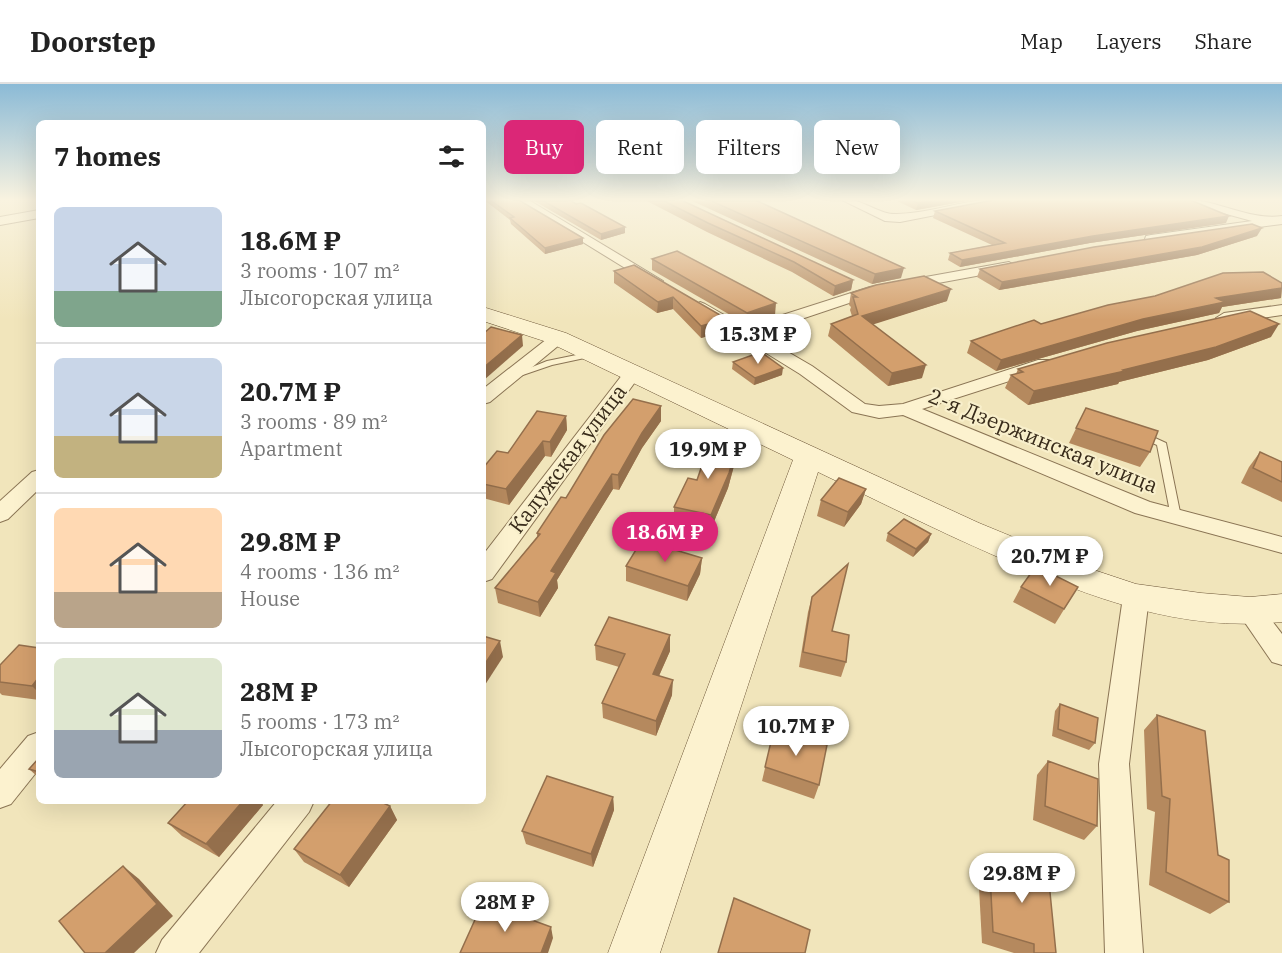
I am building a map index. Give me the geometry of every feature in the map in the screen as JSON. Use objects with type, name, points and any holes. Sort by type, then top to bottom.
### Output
[{"type":"street","name":"2-я Дзержинская улица","points":[[586,240],[806,370],[859,408],[879,412],[905,409],[1143,508],[1282,545]]},
{"type":"street","points":[[1137,241],[1146,240]]},
{"type":"street","points":[[744,333],[870,291],[1026,262]]},
{"type":"street","points":[[848,281],[870,291]]},
{"type":"street","points":[[1210,321],[1243,314],[1282,310]]},
{"type":"street","points":[[486,315],[558,338],[1000,545],[1076,578],[1136,597],[1201,607],[1266,610],[1282,654]]},
{"type":"street","points":[[486,396],[558,338]]},
{"type":"street","points":[[905,409],[1056,360]]},
{"type":"street","name":"Калужская улица","points":[[486,569],[632,374]]},
{"type":"street","points":[[634,953],[809,455]]},
{"type":"street","points":[[0,514],[36,480]]},
{"type":"street","points":[[1124,953],[1114,764],[1136,597]]},
{"type":"street","points":[[0,793],[36,750]]},
{"type":"street","points":[[175,953],[296,804]]},
{"type":"lane","points":[[508,378],[550,363],[591,354]]},
{"type":"lane","points":[[1132,430],[1161,443],[1176,517]]},
{"type":"building","points":[[535,240],[577,240],[545,248]]},
{"type":"building","points":[[745,240],[766,240],[853,280],[835,286],[794,262]]},
{"type":"building","points":[[798,240],[842,240],[904,268],[875,274]]},
{"type":"building","points":[[997,240],[1074,240],[962,260],[950,253],[1005,243]]},
{"type":"building","points":[[1145,240],[1226,240],[1202,247],[1002,282],[980,269]]},
{"type":"building","points":[[677,251],[776,303],[747,313],[652,259]]},
{"type":"building","points":[[634,265],[727,319],[701,326],[673,297],[658,302],[614,271]]},
{"type":"building","points":[[1263,272],[1282,283],[1282,288],[1216,298],[1225,302],[1143,319],[1001,360],[971,341],[1034,320],[1041,324],[1108,305],[1155,296],[1223,273]]},
{"type":"building","points":[[924,276],[951,289],[862,316],[926,365],[892,373],[831,324],[858,314],[853,297],[857,297],[851,293],[876,285]]},
{"type":"building","points":[[1250,311],[1279,324],[1216,347],[1123,370],[1125,371],[1034,391],[1011,375],[1023,372],[1018,369],[1107,343]]},
{"type":"building","points":[[491,327],[522,335],[486,365],[486,331]]},
{"type":"building","points":[[761,352],[783,368],[755,378],[733,362]]},
{"type":"building","points":[[633,399],[661,406],[642,433],[618,475],[612,474],[551,571],[556,573],[538,602],[495,588],[540,534],[537,533],[561,497],[566,498],[604,435]]},
{"type":"building","points":[[1086,408],[1158,431],[1150,452],[1076,428]]},
{"type":"building","points":[[537,411],[566,416],[550,442],[543,441],[506,489],[486,485],[486,464],[497,451],[508,453]]},
{"type":"building","points":[[710,442],[737,447],[729,473],[711,515],[674,507],[688,478],[697,480]]},
{"type":"building","points":[[1260,452],[1282,462],[1282,482],[1253,468]]},
{"type":"building","points":[[839,478],[866,489],[848,512],[821,500]]},
{"type":"building","points":[[904,519],[931,534],[916,549],[888,533]]},
{"type":"building","points":[[642,540],[702,558],[688,586],[626,566]]},
{"type":"building","points":[[848,564],[832,631],[849,635],[846,662],[803,652],[812,597]]},
{"type":"building","points":[[1036,566],[1078,587],[1064,609],[1021,587]]},
{"type":"building","points":[[609,617],[670,635],[653,674],[673,680],[656,721],[602,703],[625,654],[595,645]]},
{"type":"building","points":[[486,637],[500,641],[486,662]]},
{"type":"building","points":[[19,645],[36,648],[36,681],[32,686],[0,682],[0,665]]},
{"type":"building","points":[[1060,704],[1098,718],[1095,743],[1058,729]]},
{"type":"building","points":[[1157,715],[1205,731],[1218,855],[1229,860],[1229,902],[1166,872],[1170,799],[1162,796]]},
{"type":"building","points":[[774,729],[827,745],[819,785],[765,767]]},
{"type":"building","points":[[36,761],[36,771],[29,769]]},
{"type":"building","points":[[1048,761],[1098,779],[1097,826],[1045,806]]},
{"type":"building","points":[[547,776],[613,797],[591,854],[522,831]]},
{"type":"building","points":[[185,804],[240,804],[206,844],[168,823]]},
{"type":"building","points":[[330,804],[386,804],[390,806],[340,875],[294,849]]},
{"type":"building","points":[[989,856],[1048,872],[1056,953],[1034,953],[1034,944],[993,932]]},
{"type":"building","points":[[123,866],[157,904],[105,953],[85,953],[59,921]]},
{"type":"building","points":[[734,898],[810,930],[805,953],[718,953]]},
{"type":"building","points":[[483,902],[551,927],[541,953],[460,953]]}]
